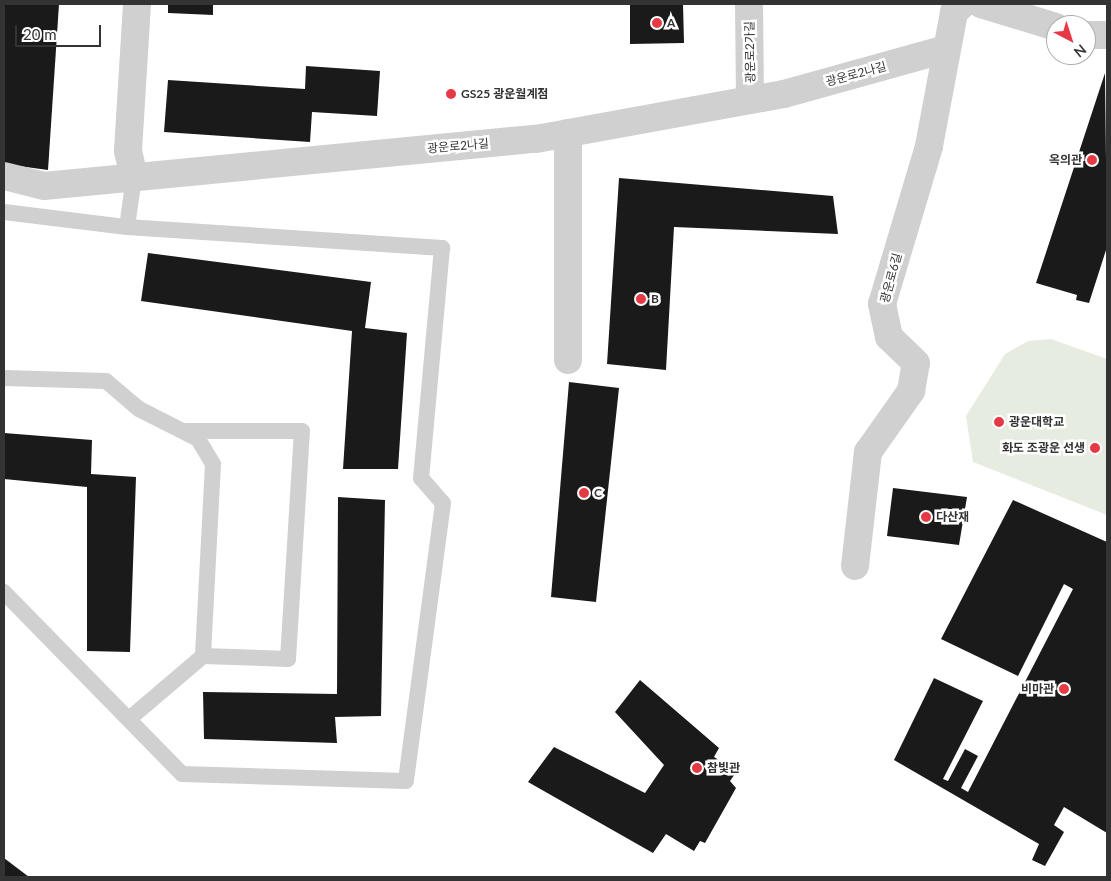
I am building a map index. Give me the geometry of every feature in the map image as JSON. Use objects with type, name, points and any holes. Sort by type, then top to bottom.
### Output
[{"type":"street","points":[[134,176],[128,150],[137,4]]},
{"type":"street","name":"광운로2가길","points":[[749,4],[750,100]]},
{"type":"street","name":"광운로6길","points":[[855,566],[868,452],[911,392],[916,363],[889,337],[882,304],[929,146],[954,12],[963,4]]},
{"type":"street","points":[[980,4],[1046,23]]},
{"type":"street","name":"광운로2나길","points":[[4,176],[44,186],[526,140],[750,100],[946,49]]},
{"type":"street","points":[[568,133],[568,360]]},
{"type":"lane","points":[[127,227],[134,176]]},
{"type":"lane","points":[[4,212],[127,227],[442,248],[421,478],[443,503],[406,781],[182,774],[4,592]]},
{"type":"lane","points":[[4,378],[106,381],[139,409],[163,422],[187,431],[302,431],[288,659],[203,656],[129,718]]},
{"type":"lane","points":[[187,431],[204,446],[213,464],[203,656]]},
{"type":"shaded area","points":[[1051,339],[1107,359],[1107,515],[973,462],[966,416],[1005,354],[1028,341]]},
{"type":"building","points":[[4,4],[59,4],[48,170],[4,164]]},
{"type":"building","points":[[168,4],[213,4],[213,15],[168,13]]},
{"type":"building","name":"A","points":[[630,4],[683,4],[684,43],[630,44]]},
{"type":"building","points":[[306,66],[380,71],[377,116],[312,112],[310,142],[164,132],[168,80],[305,89]]},
{"type":"building","name":"옥의관","points":[[1105,73],[1107,247],[1089,303],[1076,300],[1077,295],[1036,283]]},
{"type":"building","name":"B","points":[[619,178],[833,196],[838,234],[674,227],[666,370],[607,364]]},
{"type":"building","points":[[148,253],[371,282],[365,328],[407,333],[398,469],[343,469],[352,331],[141,301]]},
{"type":"building","name":"C","points":[[569,382],[619,388],[596,602],[551,597]]},
{"type":"building","points":[[4,433],[92,440],[91,474],[136,477],[130,652],[87,651],[87,487],[4,479]]},
{"type":"building","name":"다산재","points":[[893,488],[967,497],[959,545],[887,536]]},
{"type":"building","points":[[338,497],[385,500],[381,716],[335,717],[337,743],[204,739],[203,692],[337,694]]},
{"type":"building","name":"비마관","points":[[1013,500],[1107,542],[1107,833],[1064,807],[1054,825],[1064,832],[1045,866],[1032,860],[1039,844],[894,760],[934,678],[983,701],[943,779],[948,781],[965,749],[978,756],[961,788],[968,792],[1073,589],[1064,584],[1018,676],[941,639]]},
{"type":"building","name":"참빛관","points":[[640,680],[719,748],[714,757],[737,771],[730,781],[736,788],[705,843],[700,841],[694,851],[666,834],[653,853],[528,782],[554,747],[645,793],[664,765],[615,712]]},
{"type":"building","points":[[4,858],[29,877],[4,877]]},
{"type":"place","name":"A","points":[[657,23]]},
{"type":"place","name":"GS25 광운월계점","points":[[451,94]]},
{"type":"place","name":"옥의관","points":[[1092,160]]},
{"type":"place","name":"B","points":[[641,299]]},
{"type":"place","name":"광운대학교","points":[[999,422]]},
{"type":"place","name":"화도 조광운 선생","points":[[1095,448]]},
{"type":"place","name":"C","points":[[584,493]]},
{"type":"place","name":"다산재","points":[[926,517]]},
{"type":"place","name":"비마관","points":[[1064,689]]},
{"type":"place","name":"참빛관","points":[[697,768]]}]
